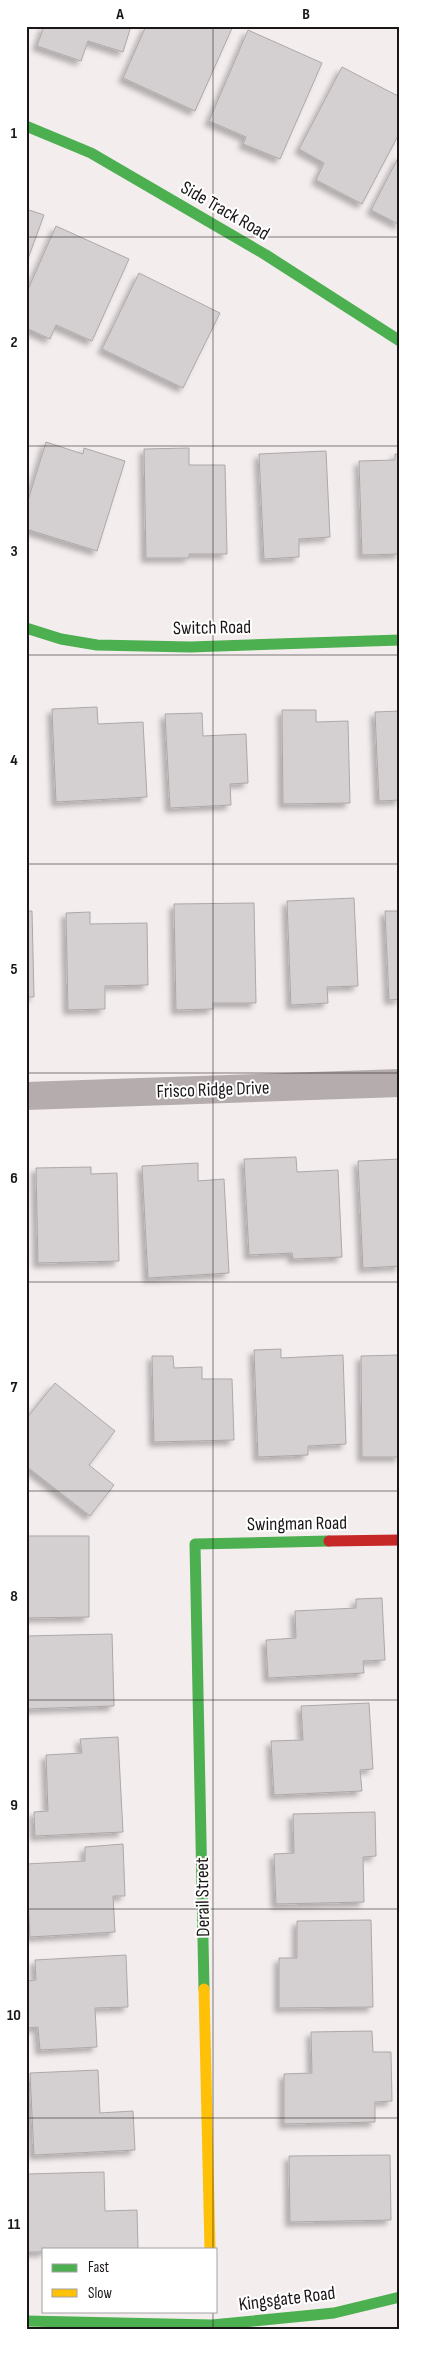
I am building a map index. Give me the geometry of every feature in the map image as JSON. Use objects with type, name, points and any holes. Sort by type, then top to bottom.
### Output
[{"type":"street","name":"Side Track Road","points":[[26,126],[91,153],[266,255],[400,341]]},
{"type":"street","name":"Switch Road","points":[[26,628],[61,639],[97,645],[190,647],[400,640]]},
{"type":"street","name":"Frisco Ridge Drive","points":[[26,1096],[400,1083]]},
{"type":"street","name":"Swingman Road","points":[[195,1544],[400,1540]]},
{"type":"street","name":"Derail Street","points":[[195,1544],[210,2248]]},
{"type":"street","name":"Kingsgate Road","points":[[26,2321],[212,2318],[334,2313],[400,2297]]},
{"type":"building","points":[[44,26],[131,26],[123,52],[88,41],[81,61],[37,46]]},
{"type":"building","points":[[146,26],[233,26],[195,111],[123,78]]},
{"type":"building","points":[[248,30],[322,63],[280,159],[243,144],[246,137],[209,121]]},
{"type":"building","points":[[342,67],[400,97],[400,132],[362,204],[316,180],[324,163],[299,149]]},
{"type":"building","points":[[400,154],[400,225],[371,210]]},
{"type":"building","points":[[26,209],[44,215],[26,264]]},
{"type":"building","points":[[56,226],[129,259],[92,341],[56,325],[50,339],[26,328],[26,294]]},
{"type":"building","points":[[139,273],[220,313],[183,388],[102,349]]},
{"type":"building","points":[[46,442],[83,454],[84,448],[125,461],[97,551],[26,529],[26,507]]},
{"type":"building","points":[[189,448],[189,465],[225,465],[227,554],[189,554],[189,558],[146,558],[144,449]]},
{"type":"building","points":[[326,451],[330,537],[299,539],[299,557],[264,559],[259,454]]},
{"type":"building","points":[[395,454],[400,454],[400,554],[362,555],[359,461],[395,460]]},
{"type":"building","points":[[97,707],[98,724],[143,722],[147,797],[56,802],[52,709]]},
{"type":"building","points":[[282,710],[316,710],[316,722],[348,721],[350,803],[283,804]]},
{"type":"building","points":[[400,711],[400,800],[379,801],[375,712]]},
{"type":"building","points":[[202,713],[203,736],[246,734],[248,783],[230,784],[231,805],[170,808],[165,714]]},
{"type":"building","points":[[354,898],[358,986],[327,987],[328,1003],[291,1005],[287,901]]},
{"type":"building","points":[[254,903],[256,1003],[213,1003],[213,1009],[176,1010],[174,904]]},
{"type":"building","points":[[26,911],[32,911],[34,997],[26,997]]},
{"type":"building","points":[[385,911],[400,911],[400,999],[389,1000]]},
{"type":"building","points":[[90,912],[90,924],[147,923],[148,985],[105,986],[105,1009],[68,1010],[66,913]]},
{"type":"building","points":[[296,1157],[297,1172],[338,1170],[342,1257],[293,1259],[292,1253],[249,1255],[244,1159]]},
{"type":"building","points":[[400,1159],[400,1266],[363,1268],[358,1161]]},
{"type":"building","points":[[198,1163],[198,1181],[224,1179],[229,1273],[148,1278],[142,1166]]},
{"type":"building","points":[[91,1167],[91,1174],[117,1173],[119,1261],[38,1263],[36,1168]]},
{"type":"building","points":[[281,1349],[281,1358],[343,1355],[346,1444],[308,1446],[308,1455],[258,1457],[254,1350]]},
{"type":"building","points":[[400,1355],[400,1457],[362,1457],[361,1356]]},
{"type":"building","points":[[152,1356],[173,1356],[174,1368],[202,1367],[202,1379],[232,1379],[234,1440],[154,1442]]},
{"type":"building","points":[[55,1383],[115,1431],[89,1465],[114,1485],[90,1516],[26,1466],[26,1419]]},
{"type":"building","points":[[26,1536],[89,1536],[89,1617],[26,1618]]},
{"type":"building","points":[[382,1598],[385,1660],[363,1661],[364,1673],[268,1678],[266,1640],[296,1638],[295,1611],[356,1608],[356,1599]]},
{"type":"building","points":[[112,1634],[114,1706],[26,1709],[26,1636]]},
{"type":"building","points":[[369,1703],[373,1769],[360,1770],[362,1791],[274,1795],[271,1741],[303,1740],[301,1706]]},
{"type":"building","points":[[118,1737],[123,1832],[35,1836],[34,1812],[48,1811],[46,1755],[82,1753],[80,1739]]},
{"type":"building","points":[[375,1812],[376,1856],[363,1857],[364,1902],[276,1904],[274,1854],[294,1853],[293,1814]]},
{"type":"building","points":[[123,1844],[125,1896],[113,1896],[115,1932],[30,1937],[26,1864],[85,1861],[85,1847]]},
{"type":"building","points":[[371,1920],[373,2007],[279,2008],[279,1958],[297,1958],[297,1921]]},
{"type":"building","points":[[126,1955],[128,2007],[95,2008],[97,2047],[40,2050],[38,2027],[26,2028],[26,1981],[36,1980],[35,1960]]},
{"type":"building","points":[[372,2031],[373,2052],[391,2052],[392,2101],[375,2102],[375,2122],[284,2124],[284,2074],[312,2073],[311,2032]]},
{"type":"building","points":[[98,2070],[100,2113],[133,2111],[135,2150],[34,2155],[30,2073]]},
{"type":"building","points":[[390,2155],[391,2220],[290,2222],[289,2156]]},
{"type":"building","points":[[104,2172],[105,2211],[137,2210],[138,2248],[42,2248],[42,2252],[26,2252],[26,2174]]},
{"type":"traffic: fast","points":[[26,126],[91,153],[266,255],[400,341]]},
{"type":"traffic: fast","points":[[26,628],[61,639],[97,645],[190,647],[400,640]]},
{"type":"traffic: fast","points":[[204,1989],[195,1544],[329,1541]]},
{"type":"traffic: fast","points":[[26,2321],[212,2325],[334,2313],[400,2297]]},
{"type":"traffic: slow","points":[[204,1989],[210,2248]]},
{"type":"traffic: jam","points":[[329,1541],[400,1540]]}]
